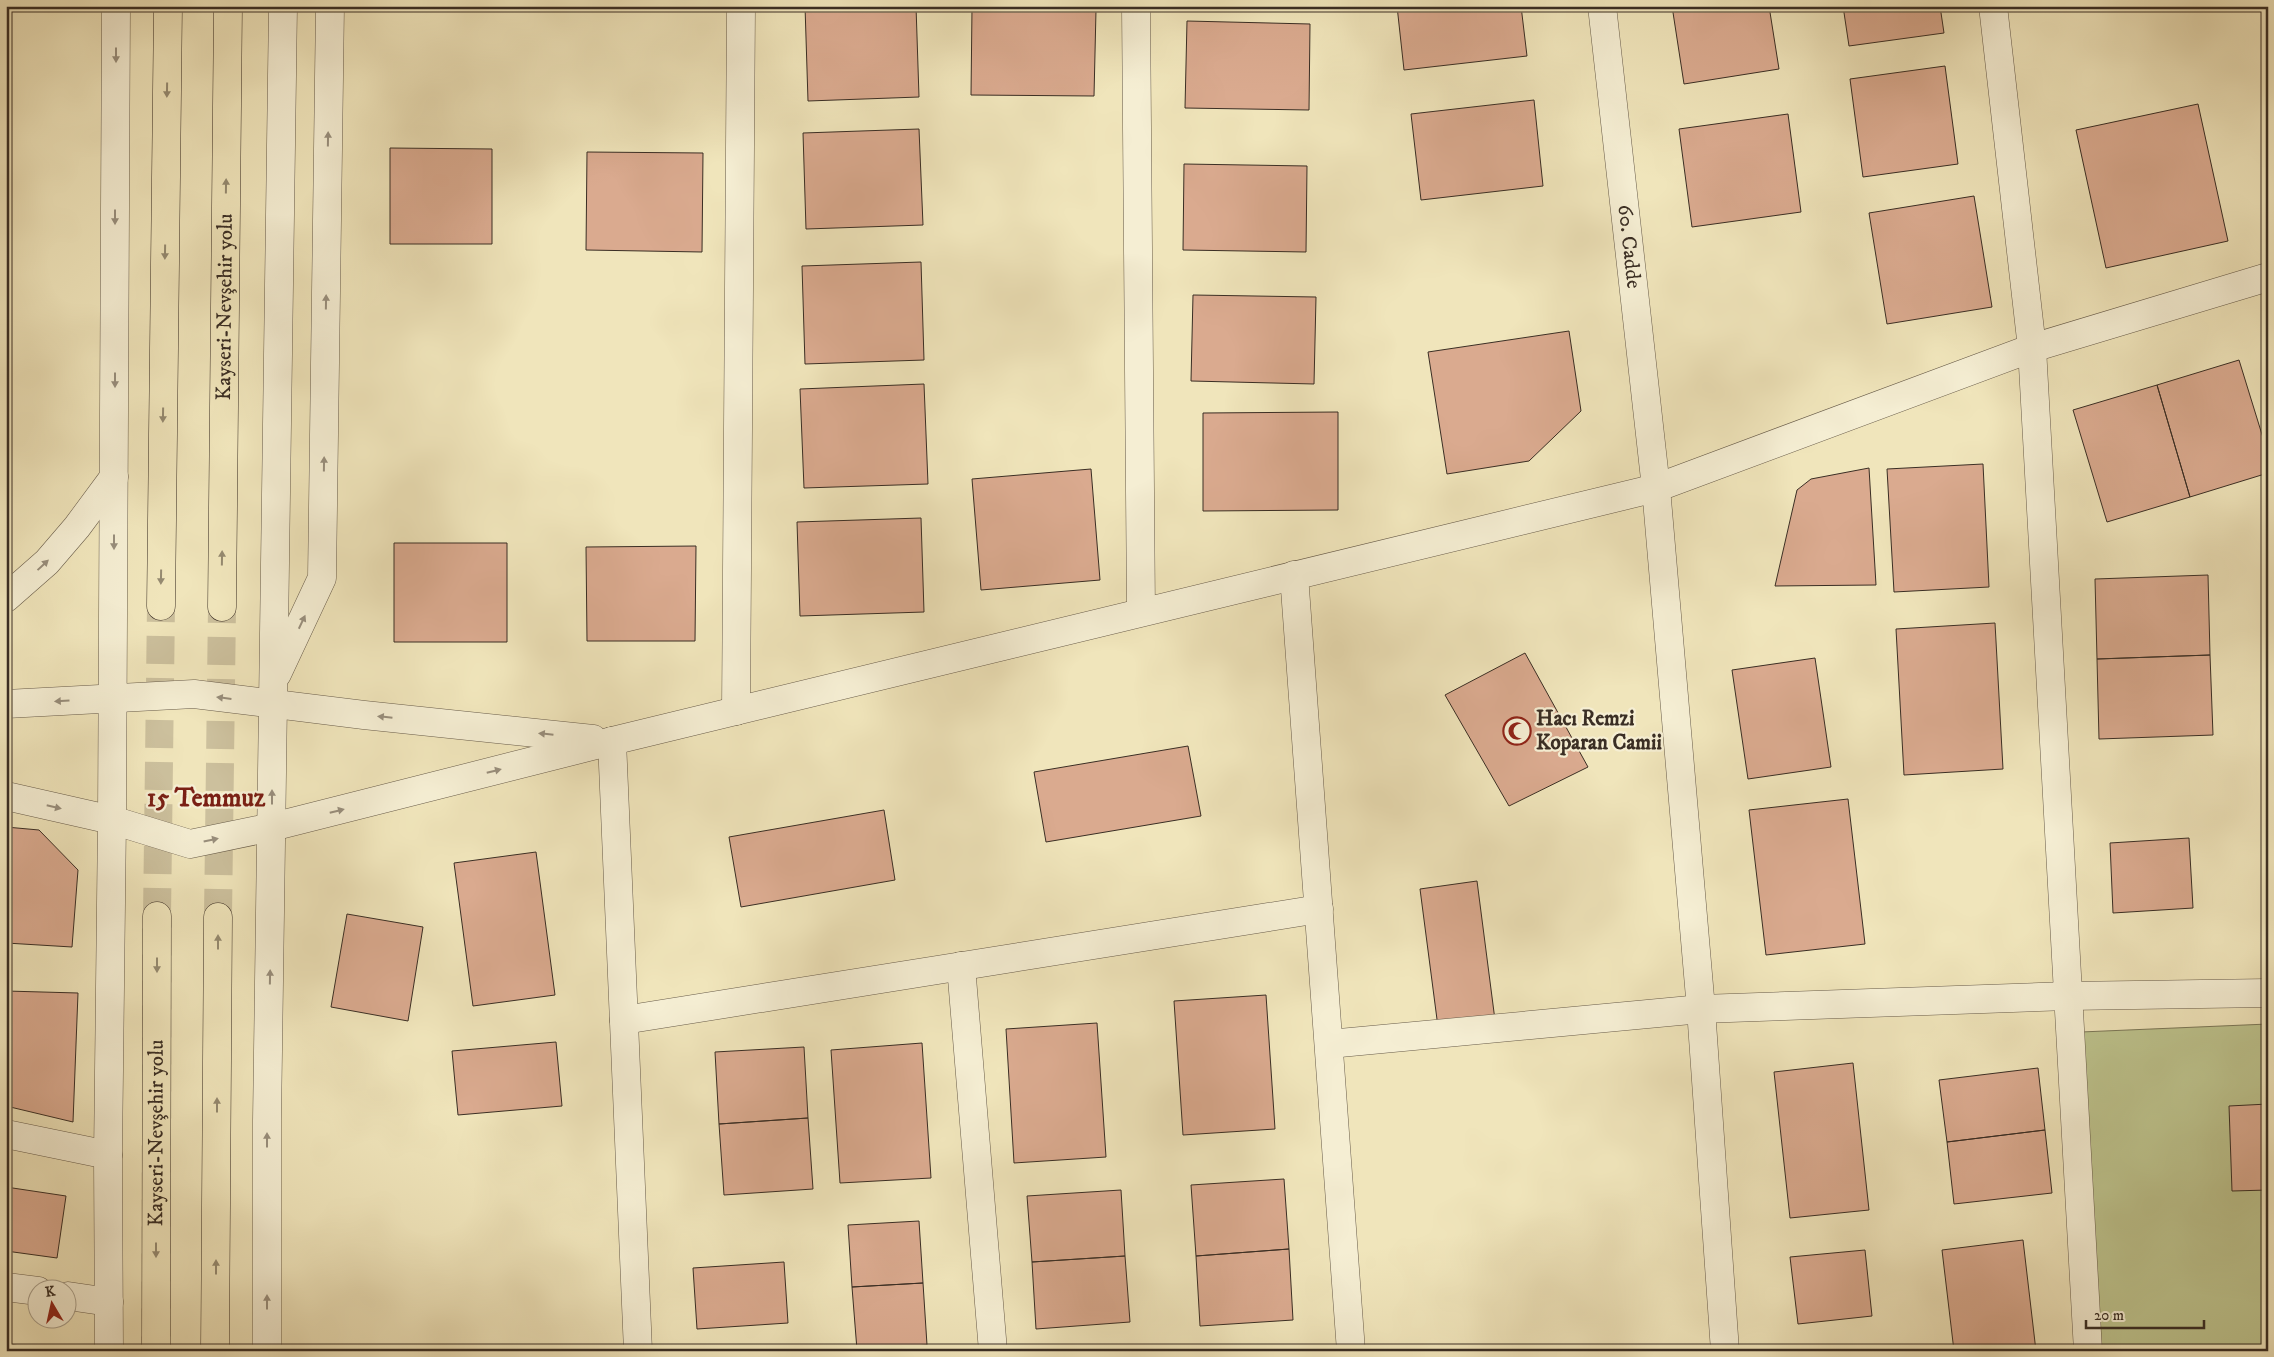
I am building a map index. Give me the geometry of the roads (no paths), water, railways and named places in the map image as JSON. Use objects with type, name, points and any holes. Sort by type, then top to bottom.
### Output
[{"type":"highway","points":[[161,606],[168,6]]},
{"type":"highway","name":"Kayseri-Nevşehir yolu","points":[[222,607],[228,6]]},
{"type":"highway","name":"Kayseri-Nevşehir yolu","points":[[156,1351],[157,916]]},
{"type":"highway","points":[[215,1351],[218,917]]},
{"type":"street","points":[[109,1351],[108,1155],[112,820],[116,6]]},
{"type":"street","points":[[267,1351],[267,1121],[283,6]]},
{"type":"street","points":[[273,693],[322,578],[330,6]]},
{"type":"street","points":[[736,711],[741,6]]},
{"type":"street","points":[[1136,6],[1141,612]]},
{"type":"street","name":"60. Cadde","points":[[1602,6],[1656,488],[1701,1009],[1725,1351]]},
{"type":"street","points":[[1993,6],[2032,348],[2088,1351]]},
{"type":"street","points":[[6,796],[112,820],[190,844],[272,827],[612,741],[1656,488],[2032,348],[2268,276]]},
{"type":"street","points":[[6,598],[47,562],[77,527],[114,477]]},
{"type":"street","points":[[1294,575],[1351,1351]]},
{"type":"street","points":[[6,704],[194,694],[273,693],[612,741]]},
{"type":"street","points":[[612,741],[638,1351]]},
{"type":"street","points":[[624,1020],[1319,910]]},
{"type":"street","points":[[961,966],[993,1351]]},
{"type":"street","points":[[1328,1044],[1701,1009],[2068,996],[2268,994]]},
{"type":"street","points":[[6,1134],[108,1155]]},
{"type":"street","points":[[6,1287],[28,1290]]},
{"type":"street","points":[[78,1297],[109,1302]]},
{"type":"tunnel","points":[[157,916],[161,606]]},
{"type":"tunnel","points":[[218,917],[222,607]]},
{"type":"place","name":"Hacı Remzi Koparan Camii","points":[[1517,731]]},
{"type":"district","name":"15 Temmuz","points":[[206,798]]}]
